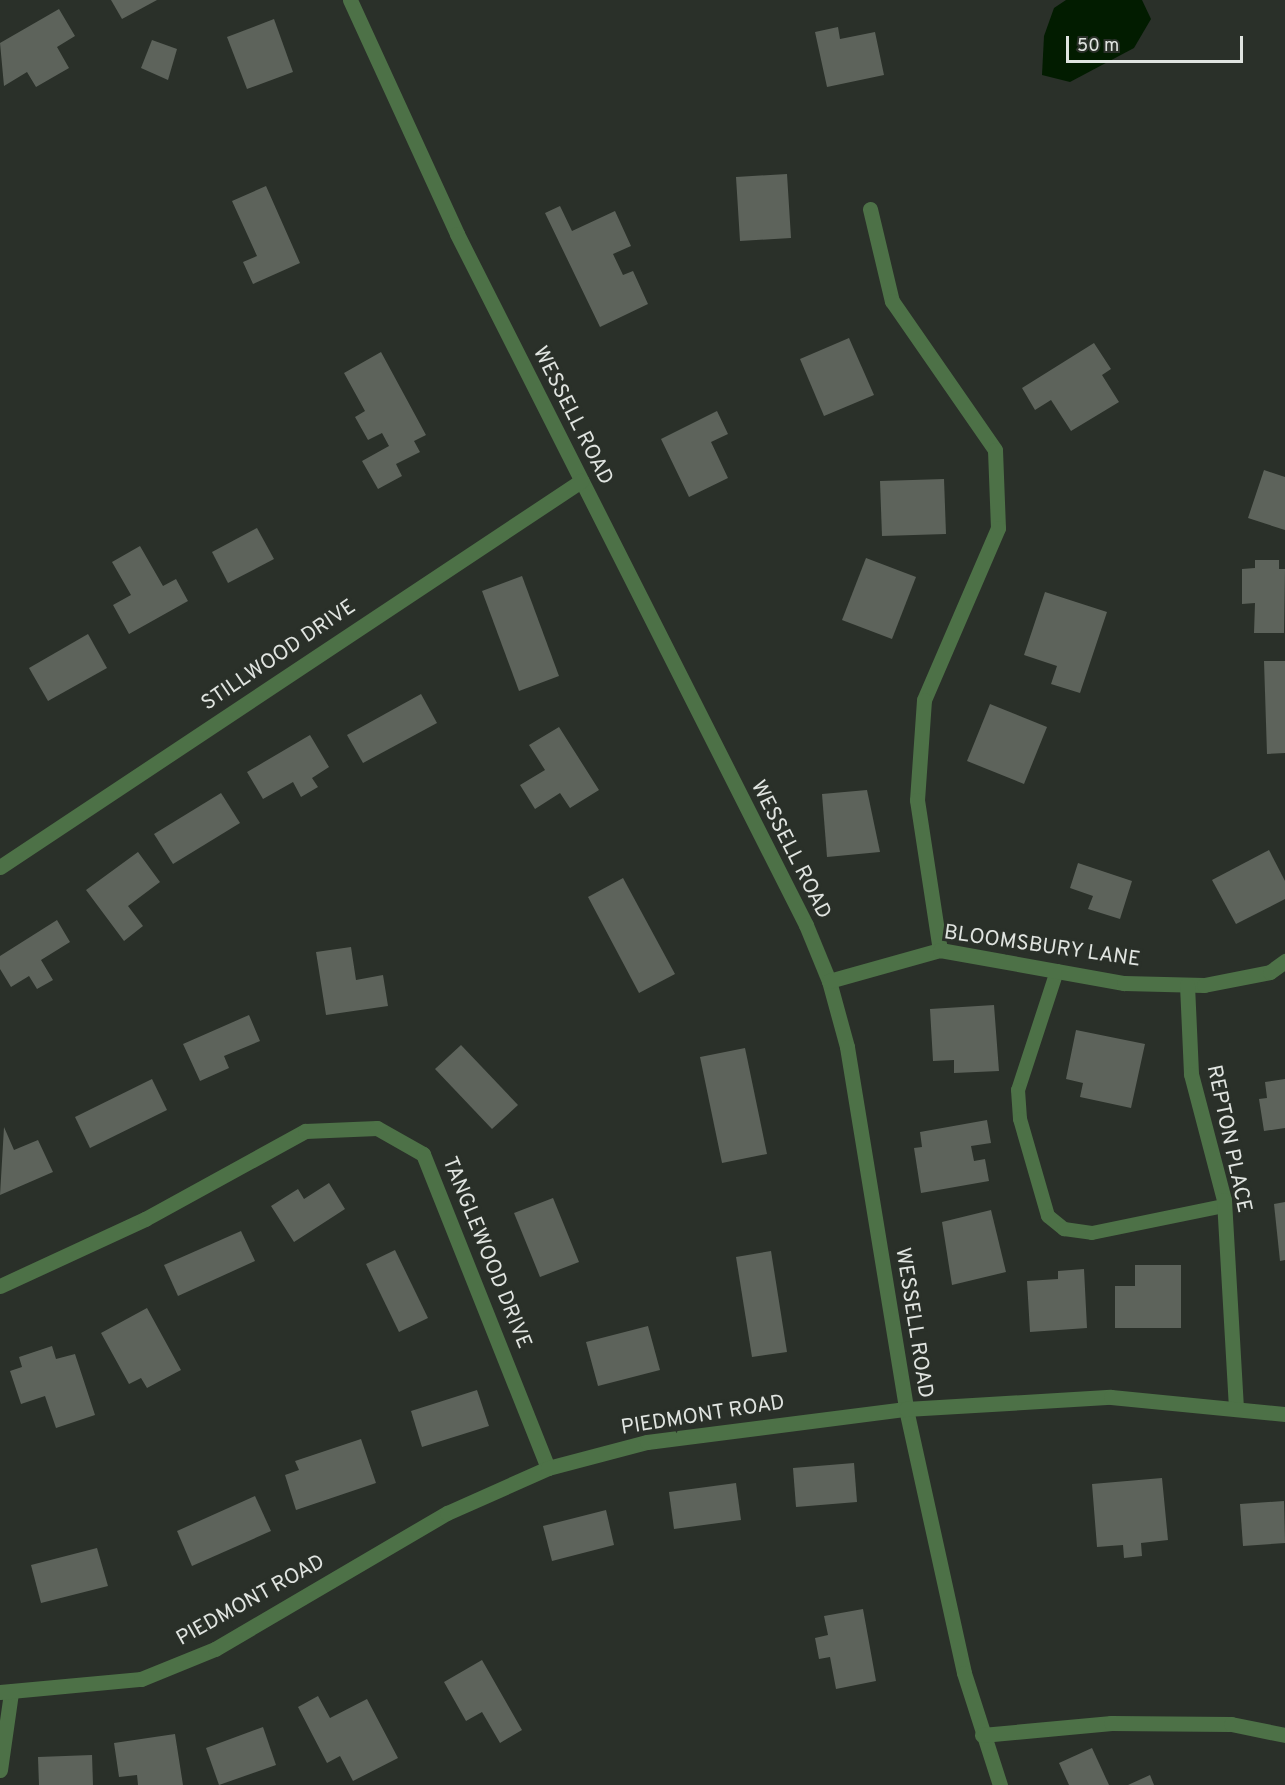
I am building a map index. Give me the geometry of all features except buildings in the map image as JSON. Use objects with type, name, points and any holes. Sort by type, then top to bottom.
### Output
[{"type":"street","name":"WESSELL ROAD","points":[[350,0],[457,234],[806,925],[829,981],[847,1047],[906,1409],[982,1735],[1000,1785]]},
{"type":"street","points":[[870,209],[892,302],[995,450],[998,528],[924,700],[917,800],[940,950]]},
{"type":"street","name":"STILLWOOD DRIVE","points":[[0,867],[581,482]]},
{"type":"street","name":"BLOOMSBURY LANE","points":[[829,981],[940,950],[1124,983],[1187,985],[1270,972],[1285,961]]},
{"type":"street","name":"REPTON PLACE","points":[[1187,985],[1191,1074],[1224,1206],[1236,1409]]},
{"type":"street","name":"TANGLEWOOD DRIVE","points":[[0,1286],[145,1219],[304,1131],[377,1128],[423,1154],[548,1468]]},
{"type":"street","name":"PIEDMONT ROAD","points":[[5,1693],[141,1679],[215,1649],[447,1513],[548,1468],[647,1442],[906,1409],[1111,1397],[1285,1414]]},
{"type":"street","points":[[0,1770],[5,1693]]},
{"type":"street","points":[[982,1735],[1111,1723],[1232,1724],[1285,1736]]},
{"type":"lane","points":[[1057,971],[1018,1090],[1020,1119],[1048,1216],[1064,1229],[1092,1233],[1224,1206]]},
{"type":"shaded area","points":[[1066,0],[1142,0],[1151,19],[1134,48],[1070,82],[1042,75],[1044,36],[1054,8]]}]
